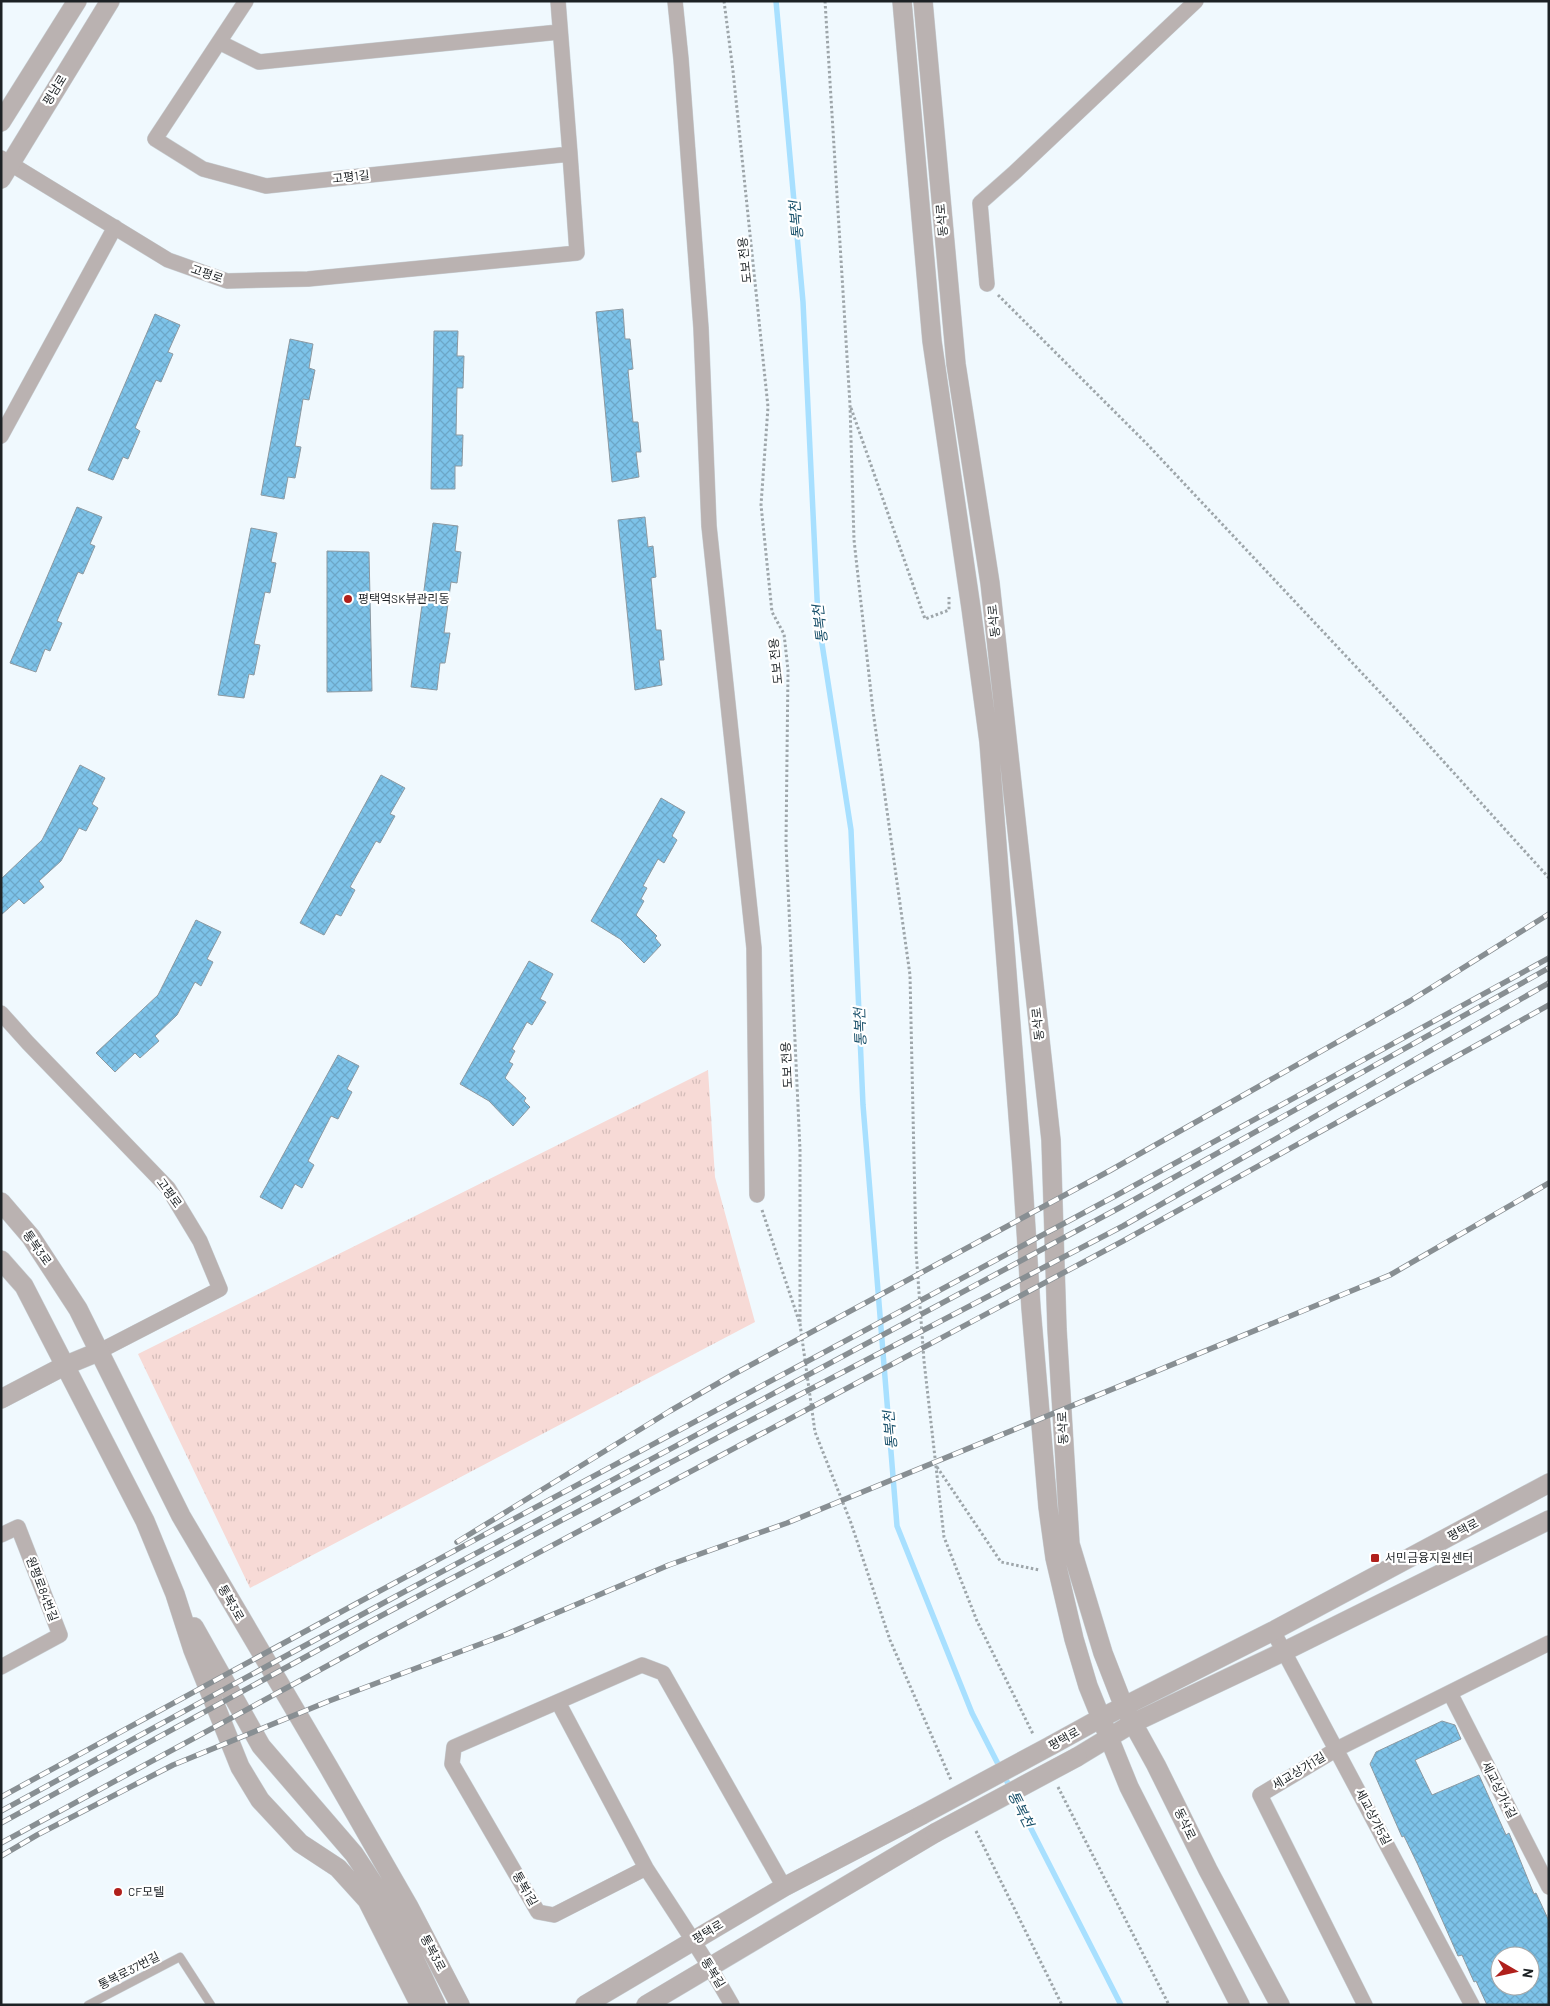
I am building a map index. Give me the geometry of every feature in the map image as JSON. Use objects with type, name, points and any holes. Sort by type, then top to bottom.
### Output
[{"type":"street","points":[[1,122],[77,1]]},
{"type":"street","name":"평남로","points":[[4,167],[110,1]]},
{"type":"street","name":"고평1길","points":[[246,1],[155,139],[203,169],[266,186],[570,154]]},
{"type":"street","points":[[558,1],[570,154]]},
{"type":"street","points":[[675,1],[701,328],[709,526],[754,948],[757,1195]]},
{"type":"street","name":"동삭로","points":[[902,1],[932,341],[989,742],[1031,1308],[1048,1507],[1058,1568],[1074,1639],[1088,1686],[1129,1787],[1240,2005]]},
{"type":"street","name":"동삭로","points":[[923,1],[956,364],[990,583],[1051,1140],[1057,1329],[1070,1544],[1103,1653],[1129,1715],[1208,1870],[1280,2005]]},
{"type":"street","points":[[987,284],[980,203],[1196,1]]},
{"type":"street","points":[[219,42],[259,62],[560,32]]},
{"type":"street","name":"고평로","points":[[4,167],[115,227],[168,260],[227,281],[308,279],[576,253],[570,154]]},
{"type":"street","points":[[1,436],[115,227]]},
{"type":"street","name":"고평로","points":[[1,1013],[168,1188],[200,1241],[220,1289],[98,1352]]},
{"type":"street","name":"통복3로","points":[[1,1202],[31,1237],[78,1309],[181,1516],[409,1907],[460,2005]]},
{"type":"street","points":[[1,1260],[24,1286],[145,1520],[175,1594],[193,1650],[240,1767],[260,1800],[300,1843],[338,1868],[367,1900],[420,2005]]},
{"type":"street","points":[[1,1399],[64,1366],[98,1352]]},
{"type":"street","name":"평택로","points":[[646,2005],[936,1833],[1077,1757],[1110,1737],[1129,1715],[1273,1631],[1549,1483]]},
{"type":"street","name":"평택로","points":[[585,2005],[784,1887],[1102,1718],[1129,1715],[1284,1651],[1549,1520]]},
{"type":"street","name":"원평로84번길","points":[[1,1535],[18,1527],[60,1635],[1,1667]]},
{"type":"street","points":[[175,1594],[261,1746],[354,1854],[393,1913],[436,2005]]},
{"type":"street","name":"세교상가5길","points":[[1273,1631],[1472,2005]]},
{"type":"street","name":"세교상가1길","points":[[1364,2005],[1260,1795],[1337,1749],[1549,1643]]},
{"type":"street","name":"통복1길","points":[[646,1868],[554,1915],[538,1912],[452,1764],[454,1747],[642,1665],[663,1673],[784,1887]]},
{"type":"street","name":"세교상가4길","points":[[1450,1693],[1549,1887]]},
{"type":"street","points":[[558,1702],[646,1868]]},
{"type":"street","name":"통복길","points":[[646,1868],[692,1942],[711,1968],[732,2005]]},
{"type":"lane","name":"통복로37번길","points":[[88,2005],[180,1957],[211,2005]]},
{"type":"path","name":"도보 전용","points":[[724,1],[768,407],[761,505],[772,612],[784,634],[788,670],[786,844],[800,1150],[800,1324]]},
{"type":"path","points":[[825,1],[850,405],[854,540],[873,711],[910,975],[916,1251],[924,1361],[944,1537],[977,1621],[1034,1738]]},
{"type":"path","points":[[987,284],[1154,451],[1406,720],[1549,878]]},
{"type":"path","points":[[850,405],[924,619],[949,610],[949,591]]},
{"type":"path","points":[[757,1195],[800,1324],[815,1432],[851,1523],[890,1640],[952,1783]]},
{"type":"path","points":[[936,1466],[1001,1562],[1044,1571],[1058,1568]]},
{"type":"path","points":[[1056,1782],[1169,2005]]},
{"type":"path","points":[[974,1828],[1062,2005]]},
{"type":"green space","points":[[708,1070],[715,1177],[755,1322],[250,1588],[138,1354]]},
{"type":"building","points":[[623,309],[625,339],[630,339],[633,369],[628,370],[633,422],[638,422],[641,452],[636,452],[639,477],[612,482],[596,312]]},
{"type":"building","points":[[155,314],[180,325],[168,352],[173,354],[161,382],[156,380],[135,428],[140,431],[128,459],[123,457],[113,480],[88,470]]},
{"type":"building","points":[[434,331],[458,331],[457,356],[464,356],[463,388],[457,388],[456,435],[463,435],[462,466],[455,466],[455,489],[431,489]]},
{"type":"building","points":[[290,339],[313,344],[309,368],[315,370],[309,400],[303,399],[295,446],[301,447],[295,478],[288,477],[284,499],[261,495]]},
{"type":"building","points":[[77,507],[102,517],[90,544],[95,546],[83,574],[78,572],[57,621],[62,623],[50,651],[45,649],[36,672],[10,663]]},
{"type":"building","points":[[645,517],[648,547],[653,546],[656,577],[651,578],[656,630],[661,630],[664,660],[659,660],[662,685],[635,690],[618,520]]},
{"type":"building","points":[[433,523],[458,526],[455,551],[461,552],[457,583],[451,582],[444,633],[450,633],[445,663],[440,663],[437,690],[411,687]]},
{"type":"building","points":[[251,528],[277,533],[271,562],[276,563],[270,593],[265,592],[254,644],[260,645],[254,675],[249,674],[244,698],[218,695]]},
{"type":"building","name":"평택역SK뷰관리동","points":[[327,551],[369,552],[372,691],[327,692]]},
{"type":"building","points":[[80,765],[105,778],[92,804],[98,808],[86,831],[79,828],[61,861],[39,881],[44,887],[24,904],[19,899],[1,915],[1,879],[42,840]]},
{"type":"building","points":[[381,775],[405,788],[390,814],[395,816],[380,843],[376,841],[350,887],[355,890],[341,916],[336,914],[324,935],[300,923]]},
{"type":"building","points":[[661,798],[685,812],[672,836],[677,840],[664,863],[658,859],[643,886],[647,888],[641,899],[644,901],[636,915],[657,936],[655,938],[661,945],[644,963],[620,939],[591,921]]},
{"type":"building","points":[[196,920],[221,932],[207,959],[213,962],[201,986],[195,982],[177,1015],[155,1036],[159,1041],[140,1058],[135,1053],[115,1072],[96,1053],[158,995]]},
{"type":"building","points":[[529,961],[553,974],[540,999],[546,1002],[532,1025],[527,1022],[512,1049],[515,1051],[509,1062],[513,1064],[505,1078],[526,1098],[524,1101],[530,1107],[513,1126],[489,1101],[460,1084]]},
{"type":"building","points":[[338,1055],[359,1066],[347,1089],[352,1092],[338,1119],[331,1116],[308,1161],[314,1165],[302,1188],[295,1184],[282,1209],[260,1197]]},
{"type":"building","points":[[1442,1721],[1455,1725],[1461,1739],[1415,1760],[1432,1795],[1479,1775],[1506,1835],[1509,1833],[1534,1894],[1536,1893],[1549,1921],[1549,2005],[1487,2005],[1462,1955],[1458,1956],[1418,1865],[1404,1836],[1402,1837],[1370,1764],[1376,1752]]},
{"type":"waterway","name":"통복천","points":[[776,1],[803,302],[818,618],[851,830],[863,1105],[897,1526],[972,1713],[1121,2005]]},
{"type":"railway","points":[[457,1542],[670,1411],[734,1374],[1111,1170],[1410,1001],[1549,914]]},
{"type":"railway","points":[[1,1797],[361,1601],[1117,1195],[1549,958]]},
{"type":"railway","points":[[1,1811],[361,1615],[1121,1207],[1549,968]]},
{"type":"railway","points":[[1,1823],[375,1619],[1123,1226],[1549,983]]},
{"type":"railway","points":[[1,1843],[373,1641],[1123,1241],[1549,1005]]},
{"type":"railway","points":[[1,1856],[37,1835],[173,1765],[329,1701],[507,1634],[669,1565],[787,1523],[1390,1275],[1549,1183]]},
{"type":"place","name":"평택역SK뷰관리동","points":[[348,599]]},
{"type":"place","name":"서민금융지원센터","points":[[1375,1558]]},
{"type":"place","name":"CF모텔","points":[[118,1892]]}]
